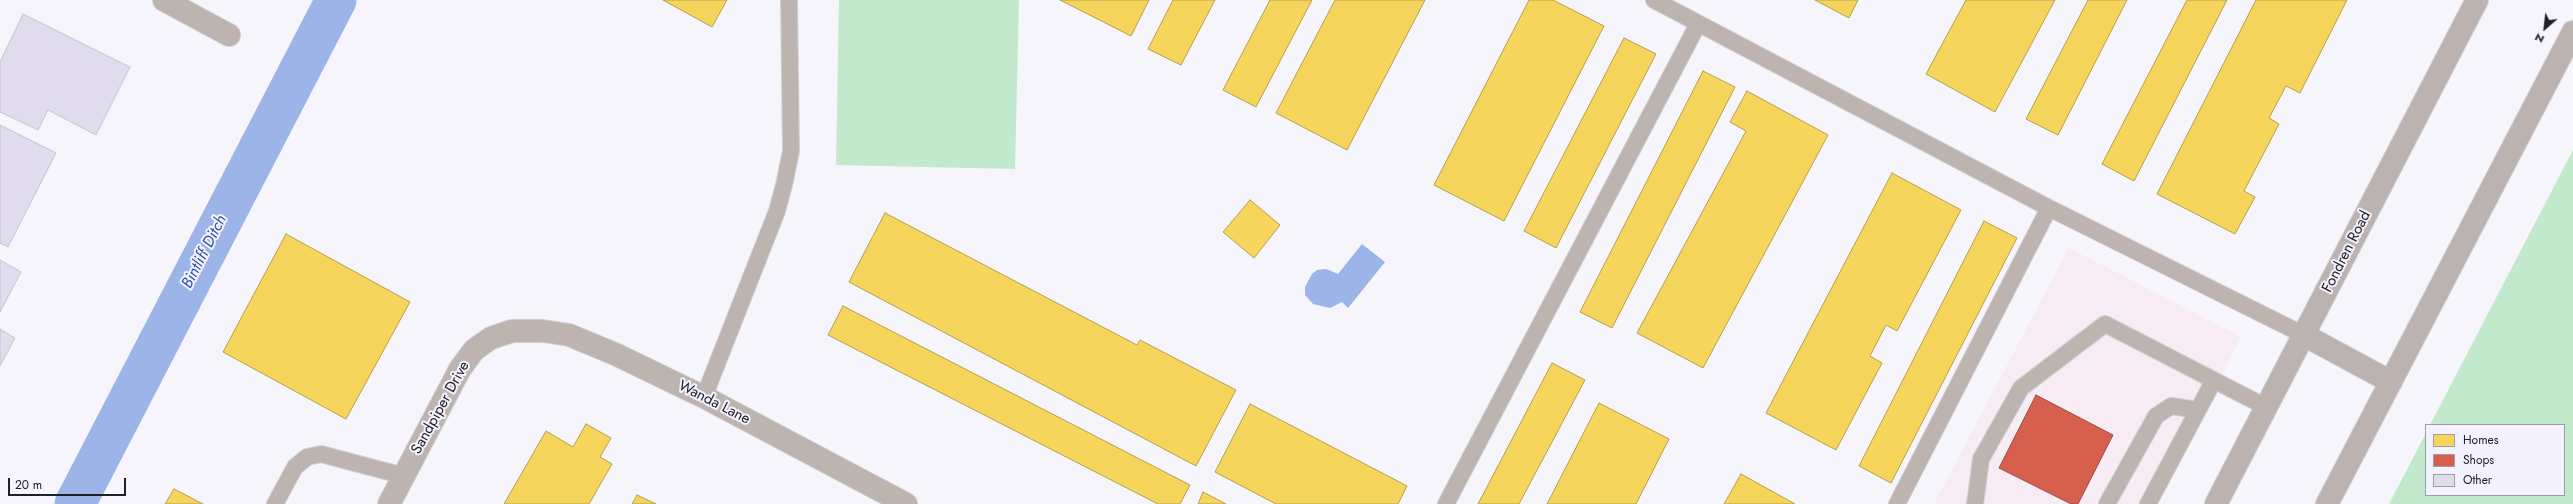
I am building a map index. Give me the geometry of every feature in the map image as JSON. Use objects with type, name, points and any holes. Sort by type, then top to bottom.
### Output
[{"type":"main road","name":"Fondren Road","points":[[2216,504],[2477,0]]},
{"type":"main road","points":[[2327,504],[2573,32]]},
{"type":"main road","points":[[2304,336],[2391,382]]},
{"type":"street","points":[[164,0],[229,35]]},
{"type":"street","name":"Wanda Lane","points":[[512,331],[543,331],[569,335],[615,354],[704,398],[906,504]]},
{"type":"street","name":"Sandpiper Drive","points":[[389,504],[460,369],[474,350],[491,338],[512,331]]},
{"type":"lane","points":[[704,398],[777,211],[784,185],[791,151],[788,0]]},
{"type":"lane","points":[[1654,0],[2049,208],[2304,336]]},
{"type":"lane","points":[[1446,504],[1698,24]]},
{"type":"lane","points":[[1897,504],[2049,208]]},
{"type":"lane","points":[[1975,504],[1981,459],[2021,388],[2105,324],[2266,407]]},
{"type":"lane","points":[[2148,504],[2214,380]]},
{"type":"lane","points":[[2107,504],[2156,416],[2171,406],[2198,410]]},
{"type":"lane","points":[[275,504],[295,467],[307,457],[321,454],[404,476]]},
{"type":"shaded area","points":[[2069,248],[2241,337],[2155,504],[1934,504]]},
{"type":"green space","points":[[839,0],[1019,0],[1015,169],[836,165]]},
{"type":"green space","points":[[2573,150],[2573,504],[2389,504],[2425,435],[2425,496],[2565,496],[2565,424],[2431,424]]},
{"type":"water","points":[[1362,244],[1385,262],[1348,308],[1342,302],[1330,308],[1313,304],[1305,295],[1305,287],[1312,274],[1317,270],[1326,269],[1338,274]]},
{"type":"building: Homes","points":[[663,0],[727,0],[712,27]]},
{"type":"building: Homes","points":[[1060,0],[1149,0],[1131,36]]},
{"type":"building: Homes","points":[[1173,0],[1215,0],[1181,65],[1148,49]]},
{"type":"building: Homes","points":[[1270,0],[1312,0],[1256,107],[1223,90]]},
{"type":"building: Homes","points":[[1335,0],[1425,0],[1347,150],[1276,113]]},
{"type":"building: Homes","points":[[1529,0],[1553,0],[1604,26],[1504,221],[1434,185]]},
{"type":"building: Homes","points":[[1815,0],[1858,0],[1849,18]]},
{"type":"building: Homes","points":[[1966,0],[2055,0],[1995,112],[1926,74]]},
{"type":"building: Homes","points":[[2088,0],[2127,0],[2058,135],[2026,119]]},
{"type":"building: Homes","points":[[2187,0],[2227,0],[2134,181],[2102,164]]},
{"type":"building: Homes","points":[[2256,0],[2347,0],[2300,93],[2286,86],[2269,118],[2279,124],[2244,191],[2255,197],[2235,234],[2157,194]]},
{"type":"building: Homes","points":[[1624,38],[1656,54],[1556,248],[1524,231]]},
{"type":"building: Homes","points":[[1703,71],[1735,87],[1612,328],[1580,312]]},
{"type":"building: Homes","points":[[1747,91],[1828,135],[1703,368],[1637,333],[1746,131],[1730,122]]},
{"type":"building: Homes","points":[[1892,173],[1961,210],[1897,331],[1886,325],[1870,356],[1882,363],[1836,450],[1766,413]]},
{"type":"building: Homes","points":[[1250,200],[1280,225],[1254,258],[1223,232]]},
{"type":"building: Homes","points":[[885,213],[1137,345],[1140,340],[1236,390],[1196,466],[849,282]]},
{"type":"building: Homes","points":[[1984,221],[2017,238],[1891,483],[1859,466]]},
{"type":"building: Homes","points":[[286,234],[410,302],[346,419],[223,352]]},
{"type":"building: Homes","points":[[843,306],[1190,485],[1180,504],[1158,504],[828,335]]},
{"type":"building: Homes","points":[[1552,363],[1585,380],[1519,504],[1478,504]]},
{"type":"building: Homes","points":[[1599,403],[1669,439],[1636,504],[1547,504]]},
{"type":"building: Homes","points":[[1250,404],[1407,486],[1398,504],[1276,504],[1215,472]]},
{"type":"building: Homes","points":[[586,424],[611,438],[600,457],[612,464],[589,504],[504,504],[546,431],[573,447]]},
{"type":"building: Homes","points":[[1741,474],[1795,504],[1724,504]]},
{"type":"building: Homes","points":[[174,489],[203,504],[165,504]]},
{"type":"building: Homes","points":[[1203,492],[1226,504],[1198,504]]},
{"type":"building: Homes","points":[[637,495],[656,504],[632,504]]},
{"type":"building: Shops","points":[[2036,395],[2113,435],[2078,504],[2071,504],[1999,468]]},
{"type":"building: Other","points":[[23,14],[130,67],[96,135],[48,110],[38,130],[0,112],[0,62]]},
{"type":"building: Other","points":[[0,125],[56,153],[8,247],[0,243]]},
{"type":"building: Other","points":[[0,260],[21,272],[0,312]]},
{"type":"building: Other","points":[[0,329],[15,338],[0,366]]},
{"type":"waterway","name":"Bintliff Ditch","points":[[75,504],[336,0]]}]
